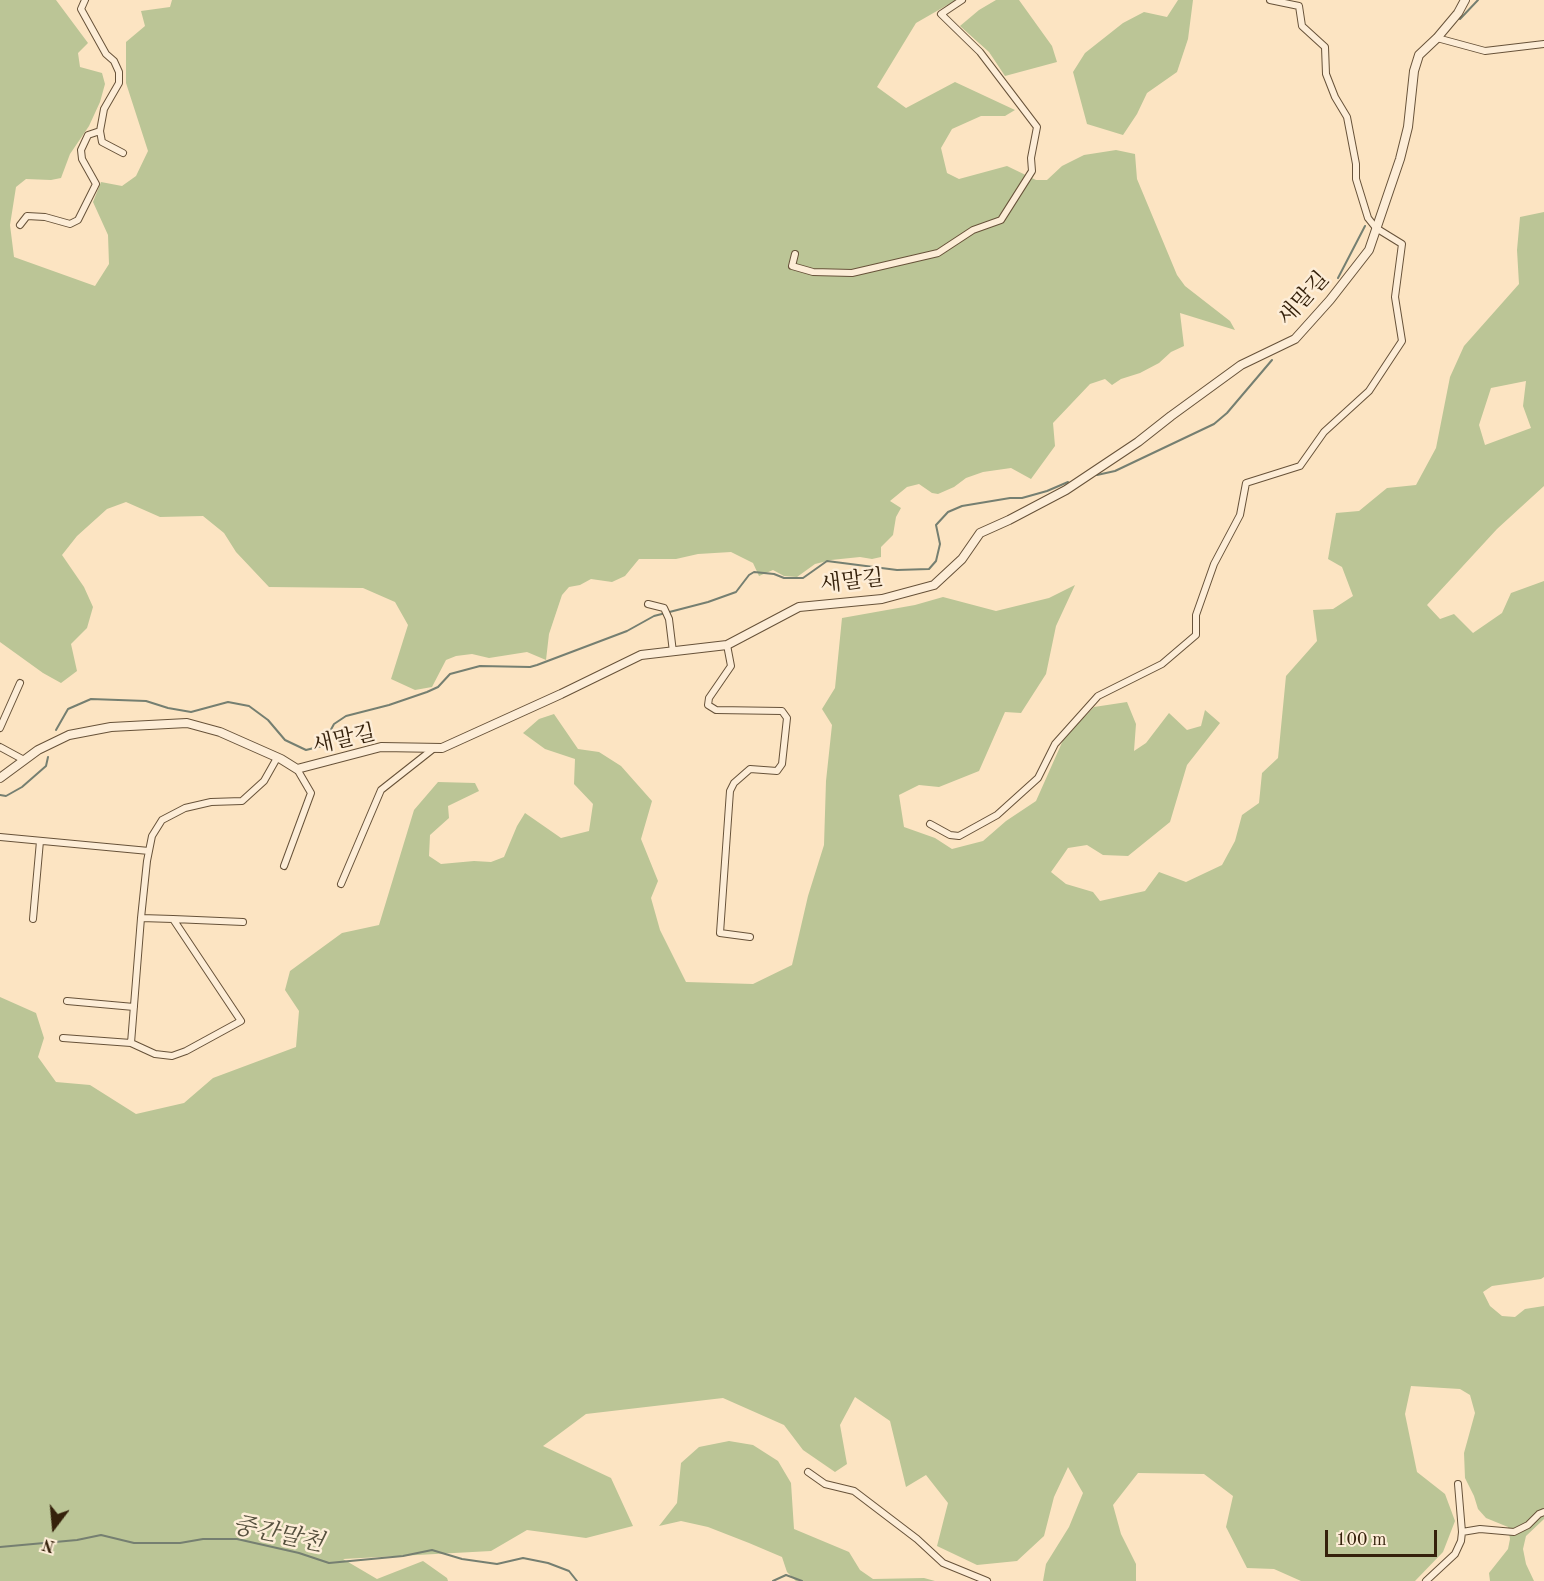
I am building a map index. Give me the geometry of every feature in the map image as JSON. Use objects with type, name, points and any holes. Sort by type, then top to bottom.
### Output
[{"type":"street","points":[[86,0],[81,9],[106,54],[114,61],[119,72],[119,83],[108,99],[100,131],[102,142],[123,153]]},
{"type":"street","points":[[795,254],[792,266],[813,272],[852,273],[938,253],[973,230],[1002,220],[1032,171],[1031,158],[1037,127],[980,52],[941,14],[962,0]]},
{"type":"street","points":[[930,824],[950,836],[959,836],[998,815],[1038,778],[1055,744],[1098,696],[1162,664],[1196,635],[1196,615],[1214,564],[1240,515],[1246,483],[1300,466],[1324,432],[1369,391],[1402,341],[1395,297],[1402,244],[1376,228],[1368,218],[1356,179],[1356,164],[1347,117],[1326,75],[1325,46],[1302,26],[1299,6],[1270,0]]},
{"type":"street","name":"새말길","points":[[0,778],[38,750],[69,735],[111,727],[187,723],[220,732],[297,769],[381,747],[442,748],[551,699],[640,655],[728,645],[799,607],[882,599],[934,585],[962,559],[980,533],[1066,490],[1138,442],[1241,365],[1295,339],[1330,300],[1369,250],[1400,159],[1408,127],[1414,71],[1419,55],[1458,13],[1465,0]]},
{"type":"street","points":[[1437,38],[1485,51],[1544,44]]},
{"type":"street","points":[[20,225],[27,216],[45,217],[70,224],[78,220],[96,184],[82,159],[81,150],[88,135],[100,131]]},
{"type":"street","points":[[648,604],[664,608],[668,617],[673,652]]},
{"type":"street","points":[[728,645],[731,666],[709,698],[708,705],[716,710],[782,711],[787,718],[782,764],[777,771],[750,769],[734,783],[730,791],[720,933],[750,937]]},
{"type":"street","points":[[0,728],[20,683]]},
{"type":"street","points":[[0,747],[24,760]]},
{"type":"street","points":[[341,884],[381,790],[433,749]]},
{"type":"street","points":[[131,1043],[141,918],[152,836],[162,820],[185,808],[211,802],[242,801],[264,781],[277,758]]},
{"type":"street","points":[[284,866],[311,793],[297,769]]},
{"type":"street","points":[[0,837],[149,851]]},
{"type":"street","points":[[33,919],[40,841]]},
{"type":"street","points":[[141,918],[243,922]]},
{"type":"street","points":[[63,1038],[131,1043],[155,1054],[172,1056],[186,1051],[241,1021],[173,919]]},
{"type":"street","points":[[67,1001],[134,1007]]},
{"type":"street","points":[[808,1472],[825,1484],[854,1491],[917,1539],[944,1563],[987,1581]]},
{"type":"street","points":[[1426,1581],[1455,1554],[1461,1541],[1458,1484]]},
{"type":"street","points":[[1462,1532],[1480,1529],[1514,1532],[1528,1526],[1544,1512]]},
{"type":"green space","points":[[0,0],[56,0],[88,43],[78,53],[80,67],[102,73],[105,84],[100,102],[89,126],[70,154],[61,178],[26,179],[16,187],[10,225],[14,257],[95,286],[109,264],[108,235],[93,202],[101,182],[122,186],[136,176],[148,151],[126,83],[126,42],[145,26],[141,11],[170,7],[172,0],[956,0],[916,23],[877,87],[906,108],[955,82],[1015,110],[1005,116],[981,116],[952,129],[941,148],[947,173],[959,179],[1007,166],[1036,180],[1047,180],[1062,166],[1084,155],[1116,150],[1135,154],[1137,179],[1177,275],[1185,286],[1230,321],[1235,330],[1180,313],[1184,346],[1171,352],[1159,363],[1112,385],[1105,379],[1090,384],[1053,423],[1055,446],[1031,479],[1011,468],[983,472],[966,478],[954,487],[938,494],[932,493],[919,484],[907,487],[890,501],[901,508],[896,517],[893,535],[881,547],[881,557],[831,560],[815,564],[797,577],[784,576],[773,570],[759,576],[753,563],[731,552],[698,554],[676,559],[639,559],[625,576],[612,582],[591,579],[580,585],[569,587],[562,595],[549,634],[546,660],[527,652],[489,658],[472,654],[456,656],[446,660],[432,687],[415,690],[391,679],[408,625],[395,602],[363,588],[269,587],[236,552],[224,533],[203,516],[160,517],[126,502],[107,509],[77,536],[62,555],[84,587],[93,607],[87,628],[71,644],[77,671],[61,683],[0,642]]},
{"type":"green space","points":[[996,0],[1019,0],[1052,46],[1057,62],[1005,76],[989,52],[960,26],[979,10]]},
{"type":"green space","points":[[1178,0],[1193,0],[1188,39],[1177,72],[1147,93],[1123,135],[1087,124],[1073,72],[1085,53],[1123,23],[1144,12],[1167,17]]},
{"type":"green space","points":[[1544,212],[1544,486],[1497,529],[1427,605],[1440,619],[1454,614],[1473,633],[1502,613],[1511,593],[1544,581],[1544,1277],[1492,1286],[1483,1292],[1490,1306],[1502,1316],[1515,1317],[1525,1309],[1544,1306],[1544,1519],[1526,1536],[1523,1549],[1526,1564],[1534,1581],[1490,1581],[1489,1573],[1508,1549],[1510,1539],[1508,1527],[1486,1518],[1478,1509],[1465,1478],[1464,1453],[1475,1413],[1470,1395],[1460,1389],[1411,1386],[1405,1414],[1417,1472],[1445,1494],[1455,1521],[1443,1552],[1415,1581],[1301,1581],[1274,1569],[1247,1568],[1226,1527],[1233,1496],[1204,1474],[1138,1473],[1113,1505],[1121,1534],[1136,1564],[1136,1581],[1043,1581],[1046,1564],[1069,1527],[1083,1493],[1068,1467],[1054,1497],[1044,1536],[1017,1561],[977,1565],[937,1546],[948,1503],[926,1475],[906,1487],[890,1421],[855,1397],[840,1425],[847,1464],[835,1472],[803,1450],[784,1425],[723,1398],[586,1414],[543,1446],[611,1478],[633,1526],[586,1538],[527,1530],[491,1551],[343,1559],[377,1579],[423,1561],[448,1581],[0,1581],[0,997],[36,1013],[44,1038],[38,1057],[56,1082],[90,1085],[136,1114],[184,1103],[213,1078],[296,1047],[299,1011],[285,990],[290,971],[342,933],[379,925],[414,810],[438,782],[475,783],[479,791],[448,806],[449,818],[430,835],[429,856],[441,864],[491,862],[504,857],[525,813],[561,838],[589,831],[593,804],[574,784],[575,759],[545,749],[523,733],[539,719],[554,714],[578,749],[599,752],[621,766],[652,801],[641,839],[658,881],[651,898],[660,930],[686,982],[753,984],[792,965],[808,896],[824,845],[826,781],[832,725],[822,709],[835,688],[842,618],[915,605],[943,597],[996,611],[1049,598],[1075,585],[1056,626],[1046,674],[1021,713],[1005,712],[979,771],[939,787],[919,785],[899,795],[904,827],[935,838],[952,849],[983,841],[1006,821],[1036,801],[1064,738],[1094,707],[1127,702],[1136,724],[1134,751],[1146,743],[1169,713],[1187,730],[1201,726],[1205,710],[1220,723],[1187,765],[1170,822],[1128,856],[1103,855],[1087,845],[1068,848],[1051,872],[1066,884],[1093,892],[1100,901],[1145,891],[1159,872],[1186,882],[1222,865],[1235,841],[1242,815],[1259,803],[1262,773],[1278,758],[1286,676],[1317,641],[1313,610],[1333,609],[1353,596],[1342,567],[1328,559],[1336,513],[1359,511],[1387,488],[1416,485],[1436,448],[1450,377],[1464,346],[1519,284],[1517,250],[1520,217]],"holes":[[[1526,381],[1523,406],[1531,428],[1485,445],[1479,425],[1491,388]]]},
{"type":"green space","points":[[729,1441],[753,1445],[778,1461],[791,1483],[794,1529],[849,1552],[860,1570],[873,1579],[924,1578],[935,1581],[796,1581],[787,1572],[782,1557],[749,1543],[708,1527],[681,1521],[659,1526],[677,1503],[681,1463],[699,1447]]},
{"type":"waterway","points":[[1460,19],[1478,0]]},
{"type":"waterway","points":[[1338,278],[1365,226]]},
{"type":"waterway","points":[[1097,475],[1115,471],[1214,424],[1227,413],[1272,360]]},
{"type":"waterway","points":[[56,730],[68,709],[91,699],[146,701],[191,712],[228,702],[249,706],[268,720],[285,740],[306,750],[322,746],[334,724],[346,716],[427,692],[438,687],[450,674],[480,666],[530,667],[537,665],[627,631],[654,616],[736,592],[754,572],[774,574],[784,578],[803,578],[827,561],[897,570],[929,569],[936,561],[940,544],[936,525],[948,512],[962,506],[1022,498],[1068,482]]},
{"type":"waterway","points":[[0,795],[6,796],[22,787],[46,766],[48,757]]},
{"type":"waterway","name":"중간말천","points":[[0,1547],[77,1540],[101,1535],[134,1543],[237,1539],[299,1553],[329,1563],[403,1556],[432,1550],[462,1559],[497,1564],[523,1558],[548,1563],[569,1571],[577,1581]]},
{"type":"waterway","name":"중간말천","points":[[773,1581],[786,1575],[802,1581]]}]
